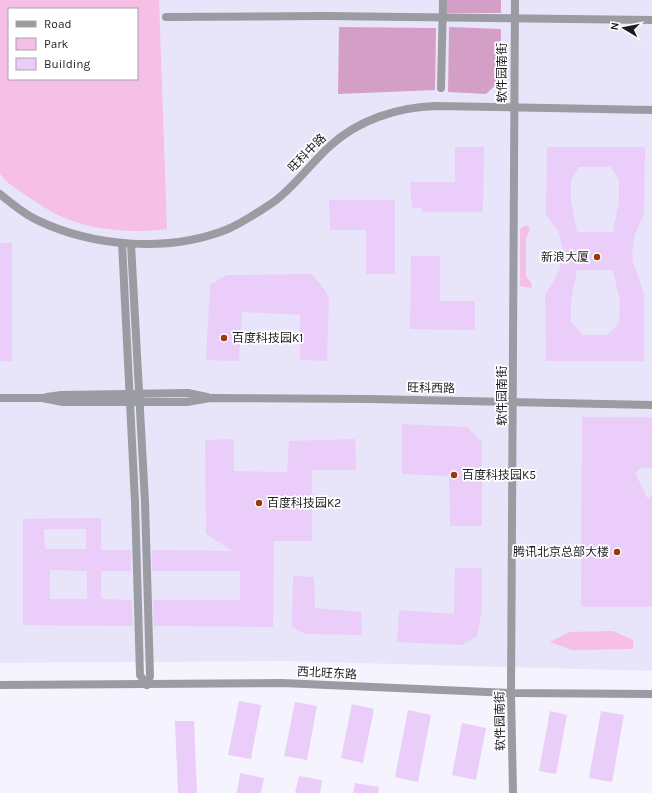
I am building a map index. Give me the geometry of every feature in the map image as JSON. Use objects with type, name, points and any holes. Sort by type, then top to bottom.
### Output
[{"type":"street","name":"软件园南街","points":[[513,793],[511,693],[514,403],[515,0]]},
{"type":"street","points":[[441,88],[443,1]]},
{"type":"street","points":[[166,17],[326,16],[652,20]]},
{"type":"street","name":"旺科中路","points":[[0,194],[35,220],[77,236],[131,244],[177,242],[227,229],[275,200],[341,137],[384,115],[416,107],[514,107],[652,110]]},
{"type":"street","points":[[122,243],[135,502],[140,675],[147,684]]},
{"type":"street","points":[[131,244],[145,502],[150,676],[147,684]]},
{"type":"street","points":[[130,398],[139,394],[188,393],[210,398]]},
{"type":"street","points":[[0,398],[42,398],[61,395],[130,398],[139,402],[187,402],[210,398]]},
{"type":"street","name":"旺科西路","points":[[210,398],[370,399],[652,405]]},
{"type":"street","name":"西北旺东路","points":[[0,685],[282,683],[511,693],[652,694]]},
{"type":"shaded area","points":[[0,0],[652,0],[652,671],[285,661],[0,663]]},
{"type":"shaded area","points":[[446,0],[501,0],[501,13],[446,13]]},
{"type":"shaded area","points":[[339,27],[436,28],[435,90],[338,94]]},
{"type":"shaded area","points":[[449,27],[501,29],[500,81],[486,94],[448,92]]},
{"type":"green space","points":[[0,0],[159,0],[167,229],[126,231],[111,230],[83,224],[58,215],[38,204],[7,182],[0,174]]},
{"type":"green space","points":[[526,225],[530,230],[526,238],[526,276],[532,284],[531,288],[520,286],[520,229]]},
{"type":"green space","points":[[613,631],[633,640],[633,649],[572,650],[550,642],[569,632]]},
{"type":"building","points":[[455,147],[484,147],[483,212],[422,212],[422,208],[412,208],[410,182],[455,182]]},
{"type":"building","name":"新浪大厦","points":[[547,147],[645,147],[644,214],[635,234],[632,253],[633,262],[644,294],[644,361],[546,361],[545,295],[559,272],[563,251],[559,233],[546,214]],"holes":[[[579,167],[611,167],[619,180],[619,201],[613,232],[577,232],[571,201],[571,180]],[[577,270],[613,270],[620,301],[619,323],[607,335],[583,335],[571,322],[571,301]]]},
{"type":"building","points":[[329,200],[395,200],[395,274],[366,274],[366,230],[330,230]]},
{"type":"building","points":[[0,243],[12,243],[12,361],[0,361]]},
{"type":"building","points":[[411,256],[440,256],[440,301],[475,301],[475,330],[410,329]]},
{"type":"building","name":"百度科技园K1","points":[[311,274],[323,287],[329,298],[327,361],[300,360],[300,315],[242,312],[239,361],[206,360],[210,285],[227,275]]},
{"type":"building","name":"腾讯北京总部大楼","points":[[582,417],[652,417],[652,468],[640,468],[635,473],[648,499],[652,494],[652,607],[581,607]]},
{"type":"building","name":"百度科技园K5","points":[[402,424],[467,427],[482,442],[482,526],[450,526],[449,476],[402,474]]},
{"type":"building","points":[[234,439],[234,471],[287,472],[289,441],[355,439],[356,470],[312,470],[312,541],[274,541],[273,627],[154,626],[153,600],[240,600],[240,571],[152,571],[152,550],[233,551],[206,534],[205,440]]},
{"type":"building","points":[[101,518],[101,550],[131,550],[131,571],[101,571],[101,599],[132,600],[133,626],[23,625],[23,519]],"holes":[[[44,529],[86,529],[86,549],[45,549]],[[50,570],[87,571],[87,599],[50,599]]]},
{"type":"building","points":[[455,568],[482,568],[482,610],[477,636],[462,645],[397,642],[399,610],[454,614]]},
{"type":"building","points":[[293,576],[314,577],[315,608],[361,612],[362,635],[305,634],[292,627]]},
{"type":"building","points":[[239,701],[261,705],[251,759],[228,755]]},
{"type":"building","points":[[295,702],[317,706],[307,760],[284,756]]},
{"type":"building","points":[[352,704],[374,709],[363,763],[341,758]]},
{"type":"building","points":[[408,710],[431,715],[418,782],[395,777]]},
{"type":"building","points":[[550,711],[567,715],[556,774],[539,771]]},
{"type":"building","points":[[601,711],[624,715],[612,782],[589,778]]},
{"type":"building","points":[[175,721],[194,721],[197,793],[178,793]]},
{"type":"building","points":[[462,723],[486,728],[476,780],[452,775]]},
{"type":"building","points":[[240,773],[264,778],[261,793],[237,793]]},
{"type":"building","points":[[299,776],[322,780],[320,793],[295,793]]},
{"type":"building","points":[[355,783],[379,787],[378,793],[353,793]]},
{"type":"place","name":"新浪大厦","points":[[597,257]]},
{"type":"place","name":"百度科技园K1","points":[[224,338]]},
{"type":"place","name":"百度科技园K5","points":[[454,475]]},
{"type":"place","name":"百度科技园K2","points":[[259,503]]},
{"type":"place","name":"腾讯北京总部大楼","points":[[617,552]]}]
